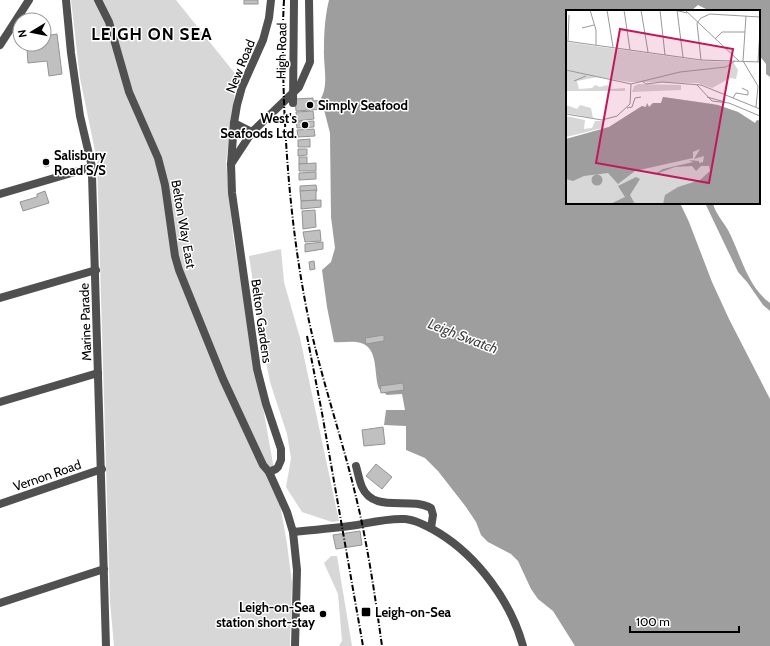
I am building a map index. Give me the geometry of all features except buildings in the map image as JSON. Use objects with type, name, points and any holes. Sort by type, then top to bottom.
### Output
[{"type":"street","points":[[0,45],[29,0]]},
{"type":"street","name":"Marine Parade","points":[[66,0],[71,53],[78,100],[92,167],[106,646]]},
{"type":"street","name":"Belton Way East","points":[[98,0],[109,22],[129,92],[158,158],[165,185],[178,270],[224,379],[263,465],[269,472],[287,512],[293,532],[297,570],[295,646]]},
{"type":"street","name":"New Road","points":[[231,164],[234,123],[242,87],[263,40],[271,0]]},
{"type":"street","name":"High Road","points":[[293,103],[294,0]]},
{"type":"street","points":[[231,164],[253,131],[299,87],[310,62],[309,0]]},
{"type":"street","points":[[234,123],[253,131]]},
{"type":"street","name":"Belton Gardens","points":[[231,164],[234,208],[256,369],[281,449],[281,460],[278,467],[269,472]]},
{"type":"street","points":[[0,194],[92,167]]},
{"type":"street","points":[[0,298],[96,270]]},
{"type":"street","points":[[0,402],[98,373]]},
{"type":"street","points":[[356,466],[362,487],[367,496],[375,502],[424,504],[431,508],[433,515],[431,528]]},
{"type":"street","name":"Vernon Road","points":[[0,504],[102,469]]},
{"type":"street","points":[[293,532],[406,519],[431,528],[454,542],[468,554],[486,574],[507,607],[517,628],[523,646]]},
{"type":"street","points":[[0,603],[104,569]]},
{"type":"shaded area","points":[[71,0],[176,0],[237,76],[226,162],[233,236],[287,544],[292,583],[290,646],[114,646],[110,602],[97,161],[80,78]]},
{"type":"shaded area","points":[[281,249],[284,282],[300,338],[339,521],[332,522],[302,512],[286,487],[291,458],[287,434],[270,382],[261,336],[249,256]]},
{"type":"shaded area","points":[[331,556],[337,556],[352,646],[339,646],[342,641],[338,594],[324,563]]},
{"type":"water","name":"Leigh Swatch","points":[[329,0],[770,0],[770,77],[766,74],[766,64],[760,56],[760,10],[708,10],[698,5],[692,10],[566,10],[566,204],[680,204],[689,222],[712,282],[729,319],[770,399],[770,646],[575,646],[553,611],[538,599],[531,589],[518,561],[511,554],[488,542],[481,535],[476,522],[466,507],[438,471],[425,458],[406,450],[406,426],[384,425],[386,410],[405,410],[402,394],[387,395],[379,389],[372,354],[369,348],[364,344],[356,342],[334,342],[327,307],[322,270],[331,262],[335,248],[331,217],[330,133],[321,98],[325,87],[324,37]]},
{"type":"water","points":[[705,204],[713,204],[717,214],[733,240],[750,279],[762,296],[770,303],[770,311],[763,305],[738,272]]},
{"type":"railway","points":[[284,0],[283,51],[285,130],[289,185],[299,267],[314,343],[360,515],[371,571],[382,646]]},
{"type":"railway","points":[[307,336],[363,646]]},
{"type":"place","name":"Simply Seafood","points":[[310,105]]},
{"type":"place","name":"West's Seafoods Ltd.","points":[[305,125]]},
{"type":"place","name":"Salisbury Road S/S","points":[[46,162]]},
{"type":"place","name":"Leigh-on-Sea","points":[[366,612]]},
{"type":"place","name":"Leigh-on-Sea station short-stay","points":[[323,614]]},
{"type":"district","name":"LEIGH ON SEA","points":[[152,34]]}]
